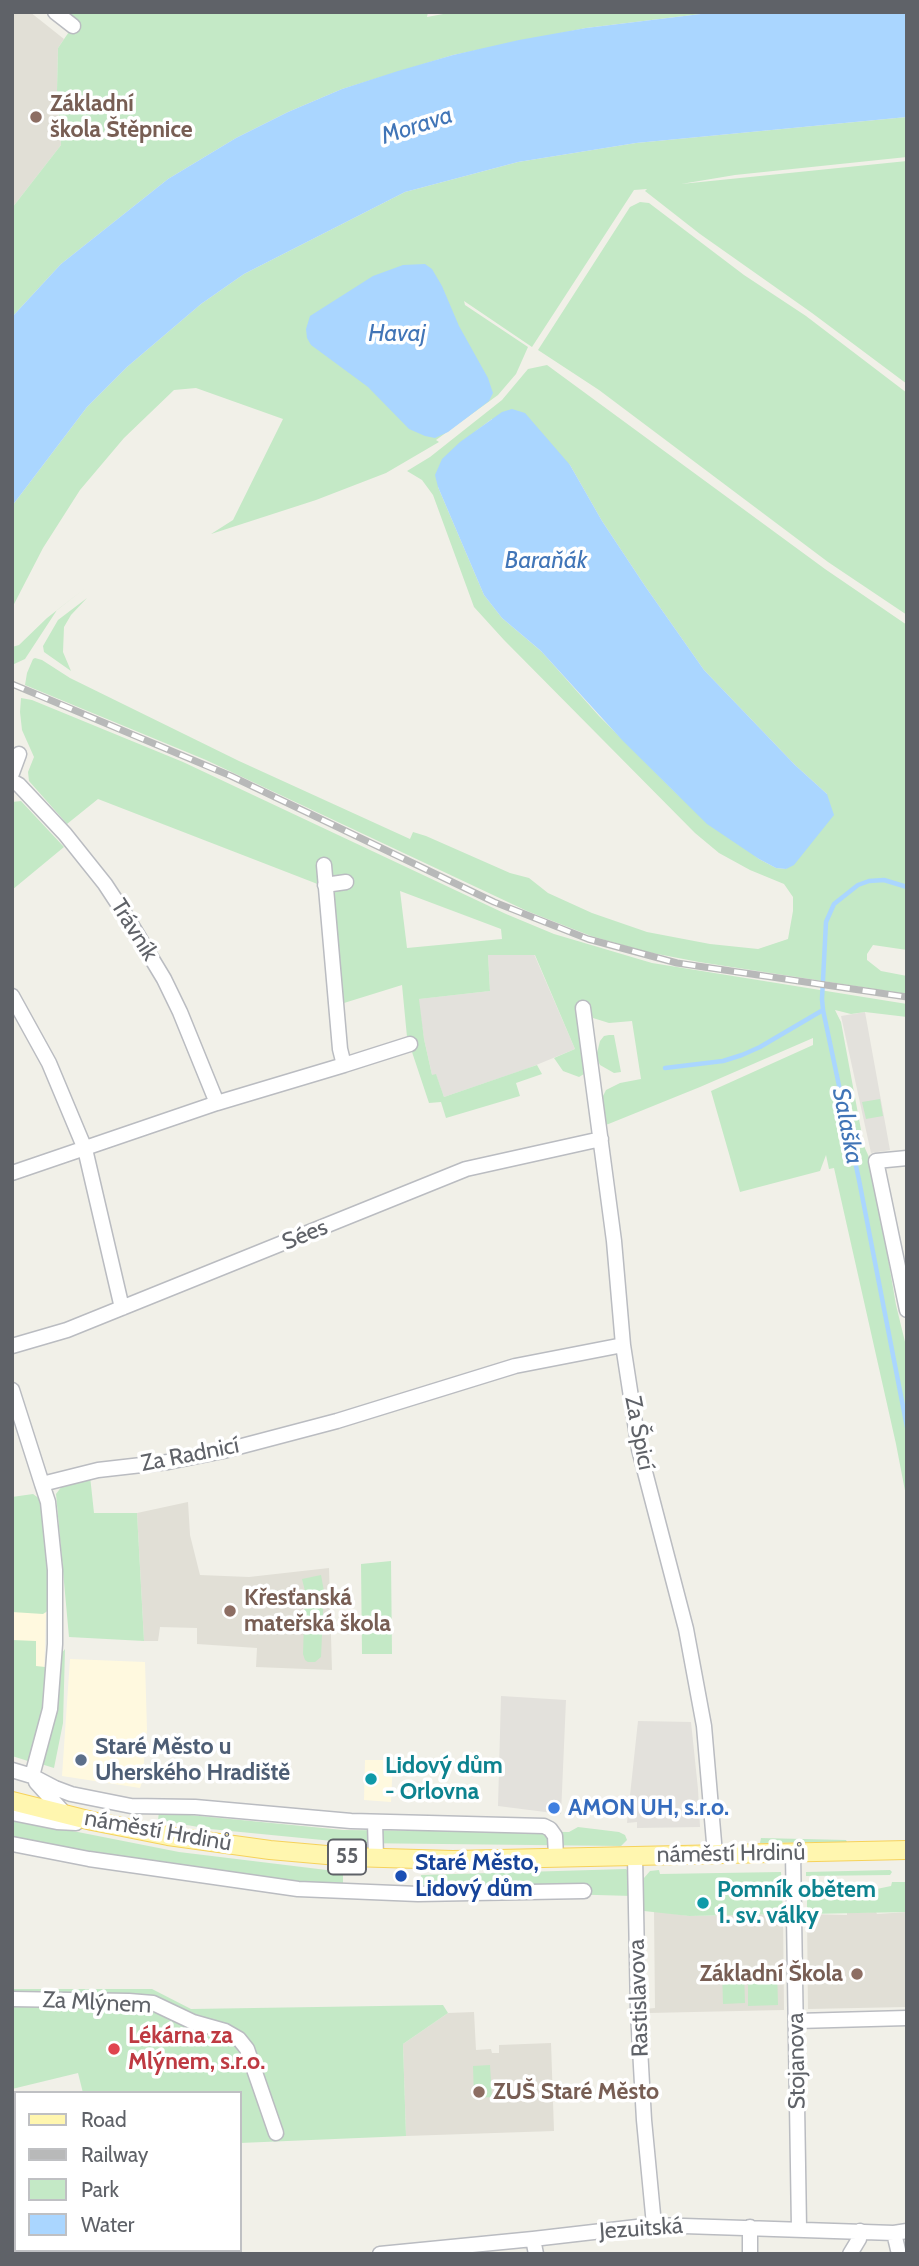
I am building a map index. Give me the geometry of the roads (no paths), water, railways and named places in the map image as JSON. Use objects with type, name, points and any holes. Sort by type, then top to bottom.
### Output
[{"type":"main road","name":"náměstí Hrdinů","points":[[12,1802],[168,1836],[271,1850],[376,1858],[907,1850]]},
{"type":"street","points":[[55,12],[73,26]]},
{"type":"street","points":[[12,773],[19,754]]},
{"type":"street","name":"Trávník","points":[[12,781],[19,785],[65,834],[105,884],[126,916],[164,979],[217,1103]]},
{"type":"street","points":[[324,866],[340,1049],[344,1065]]},
{"type":"street","points":[[325,885],[346,883]]},
{"type":"street","points":[[12,996],[49,1063],[85,1149],[122,1308]]},
{"type":"street","name":"Za Špicí","points":[[583,1008],[614,1241],[623,1345],[639,1449],[686,1629],[704,1726],[715,1854]]},
{"type":"street","points":[[12,1173],[217,1103],[410,1044]]},
{"type":"street","name":"Sées","points":[[12,1346],[55,1334],[122,1308],[466,1169],[601,1139]]},
{"type":"street","points":[[907,1158],[876,1161],[907,1310]]},
{"type":"street","name":"Za Radnicí","points":[[42,1484],[98,1470],[168,1462],[223,1451],[337,1421],[514,1366],[623,1345]]},
{"type":"street","points":[[12,1390],[48,1502],[55,1570],[55,1644],[50,1709],[32,1776]]},
{"type":"street","points":[[12,1770],[32,1776]]},
{"type":"street","points":[[12,1783],[32,1776]]},
{"type":"street","name":"náměstí Hrdinů","points":[[32,1776],[38,1785],[78,1817]]},
{"type":"street","name":"náměstí Hrdinů","points":[[32,1776],[71,1794],[131,1806],[195,1807],[375,1822],[544,1826],[555,1836],[556,1857]]},
{"type":"street","points":[[12,1813],[57,1822],[78,1817]]},
{"type":"street","points":[[375,1822],[376,1858]]},
{"type":"street","points":[[12,1844],[309,1890],[418,1894],[584,1891]]},
{"type":"street","name":"Stojanova","points":[[793,1853],[799,2228]]},
{"type":"street","name":"Rastislavova","points":[[635,1856],[638,2012],[644,2120],[654,2225]]},
{"type":"street","name":"Za Mlýnem","points":[[12,2000],[145,2002],[161,2005],[193,2022],[225,2031],[239,2039],[247,2049],[276,2133]]},
{"type":"street","points":[[797,2021],[907,2018]]},
{"type":"street","name":"Jezuitská","points":[[380,2254],[534,2247],[654,2225],[900,2232]]},
{"type":"street","points":[[750,2227],[750,2254]]},
{"type":"street","points":[[850,2254],[859,2239],[860,2231]]},
{"type":"street","points":[[899,2254],[900,2232]]},
{"type":"water","name":"Morava","points":[[717,12],[907,12],[907,117],[636,143],[518,162],[405,192],[244,274],[201,304],[127,367],[87,407],[12,506],[12,317],[61,264],[168,179],[236,138],[288,112],[342,89],[398,71],[519,40],[586,28]]},
{"type":"water","name":"Havaj","points":[[425,264],[432,269],[442,286],[493,393],[489,401],[448,432],[435,438],[409,429],[368,387],[311,345],[306,329],[310,316],[373,276],[403,265]]},
{"type":"water","name":"Baraňák","points":[[512,409],[525,413],[570,465],[602,521],[704,670],[795,765],[827,794],[834,815],[794,865],[786,869],[776,868],[707,824],[623,741],[541,651],[502,618],[484,595],[435,475],[442,459],[460,442],[502,412]]},
{"type":"waterway","name":"Salaška","points":[[907,887],[884,880],[869,881],[858,885],[834,904],[826,922],[822,999],[907,1427]]},
{"type":"waterway","points":[[665,1068],[723,1061],[742,1055],[823,1010]]},
{"type":"railway","points":[[12,684],[231,776],[494,902],[588,939],[677,963],[907,997]]},
{"type":"place","name":"Základní škola Štěpnice","points":[[36,117]]},
{"type":"place","name":"Křesťanská mateřská škola","points":[[230,1611]]},
{"type":"place","name":"Staré Město u Uherského Hradiště","points":[[81,1760]]},
{"type":"place","name":"Lidový dům - Orlovna","points":[[371,1779]]},
{"type":"place","name":"AMON UH, s.r.o.","points":[[554,1808]]},
{"type":"place","name":"Staré Město, Lidový dům","points":[[401,1876]]},
{"type":"place","name":"Pomník obětem 1. sv. války","points":[[703,1903]]},
{"type":"place","name":"Základní Škola","points":[[857,1974]]},
{"type":"place","name":"Lékárna za Mlýnem, s.r.o.","points":[[114,2049]]},
{"type":"place","name":"ZUŠ Staré Město","points":[[479,2092]]}]
